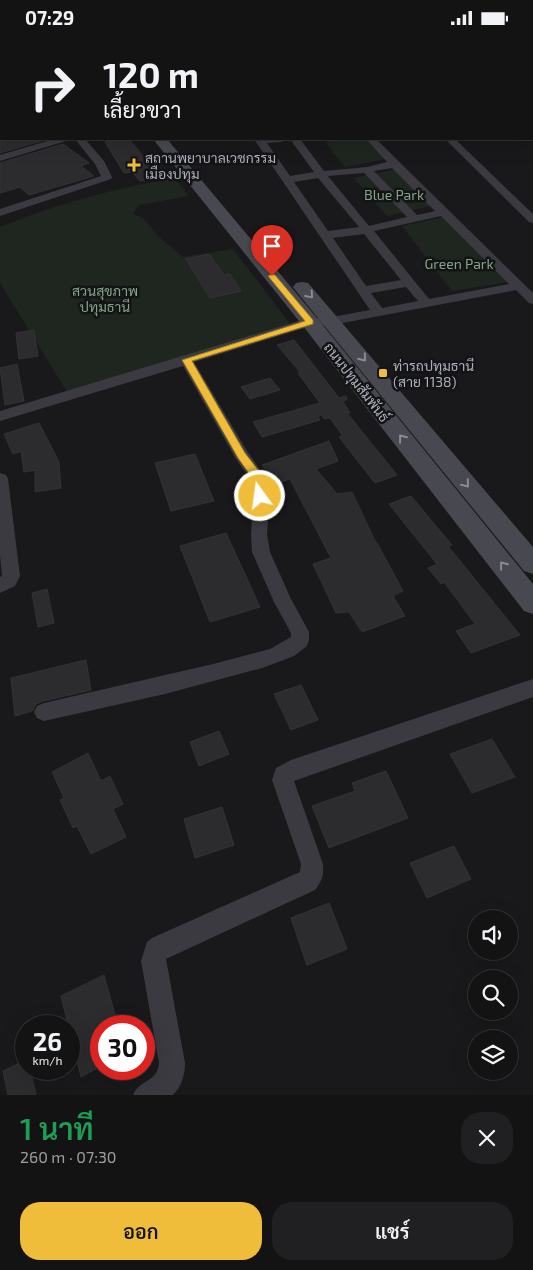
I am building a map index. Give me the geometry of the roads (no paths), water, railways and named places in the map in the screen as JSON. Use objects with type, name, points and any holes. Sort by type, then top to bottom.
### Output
[{"type":"street","points":[[0,158],[60,140]]},
{"type":"street","points":[[0,201],[5,212],[107,177],[100,163],[81,140]]},
{"type":"street","name":"ถนนปทุมสัมพันธ์","points":[[161,140],[310,322],[533,603]]},
{"type":"street","name":"ถนนปทุมสัมพันธ์","points":[[176,140],[332,321],[533,564]]},
{"type":"street","points":[[260,140],[365,290],[378,312]]},
{"type":"street","points":[[296,140],[365,230],[426,303]]},
{"type":"street","points":[[372,140],[533,300]]},
{"type":"street","points":[[451,140],[533,220]]},
{"type":"street","points":[[288,180],[321,174],[367,170],[394,164]]},
{"type":"street","points":[[367,170],[414,218]]},
{"type":"street","points":[[326,235],[365,230],[444,212]]},
{"type":"street","points":[[365,290],[408,283]]},
{"type":"street","points":[[0,416],[71,397],[310,322],[332,321],[517,285]]},
{"type":"street","points":[[44,712],[216,672],[268,657],[293,647],[300,640],[300,631],[283,602],[261,552],[259,535],[262,489],[258,478],[241,455],[186,360]]},
{"type":"street","points":[[0,479],[11,576],[9,581],[0,586]]},
{"type":"street","points":[[147,1095],[166,1085],[172,1073],[172,1063],[153,961],[156,951],[161,947],[307,882],[312,876],[312,865],[283,780],[284,775],[291,770],[533,688]]},
{"type":"place","name":"สถานพยาบาลเวชกรรม เมืองปทุม","points":[[134,165]]},
{"type":"place","name":"ท่ารถปทุมธานี (สาย 1138)","points":[[383,373]]},
{"type":"park label","name":"Blue Park","points":[[394,194]]},
{"type":"park label","name":"Green Park","points":[[459,263]]},
{"type":"park label","name":"สวนสุขภาพ ปทุมธานี","points":[[105,298]]}]
